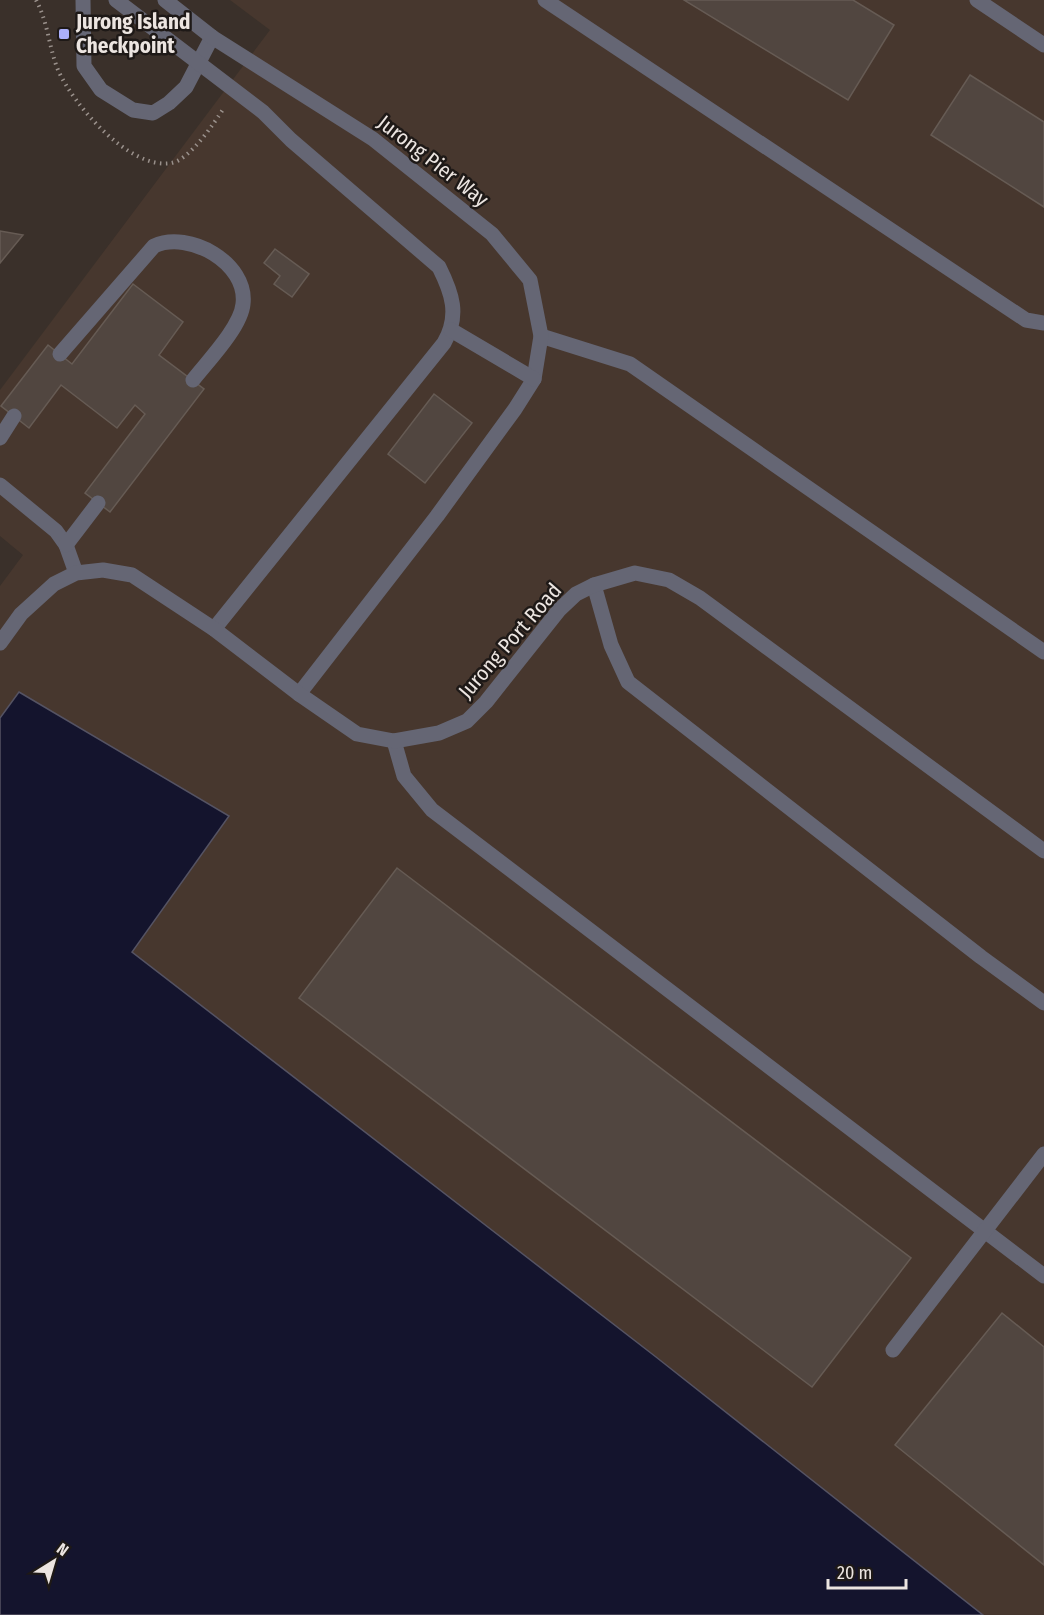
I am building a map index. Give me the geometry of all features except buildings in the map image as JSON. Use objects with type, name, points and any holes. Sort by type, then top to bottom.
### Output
[{"type":"street","points":[[82,0],[84,66],[101,90],[133,110],[153,113],[169,103],[186,87],[212,36]]},
{"type":"street","points":[[116,0],[263,112],[291,140],[439,267],[453,295],[451,330],[444,343],[214,629]]},
{"type":"street","name":"Jurong Pier Way","points":[[165,0],[212,36],[373,140],[492,234],[530,280],[541,336],[534,379],[437,516],[299,694]]},
{"type":"street","points":[[545,0],[1026,320],[1044,323]]},
{"type":"street","points":[[976,0],[1044,45]]},
{"type":"street","points":[[60,354],[154,246],[165,241],[190,242],[217,256],[229,267],[242,291],[244,303],[240,318],[193,381]]},
{"type":"street","points":[[451,330],[534,379]]},
{"type":"street","points":[[541,336],[630,364],[1044,652]]},
{"type":"street","points":[[0,438],[14,416]]},
{"type":"street","points":[[0,485],[56,531],[66,545],[76,573]]},
{"type":"street","points":[[66,545],[99,502]]},
{"type":"street","name":"Jurong Port Road","points":[[0,643],[21,614],[54,585],[76,573],[103,570],[132,575],[214,629],[299,694],[357,734],[394,741],[439,733],[467,721],[486,702],[559,610],[576,594],[594,585],[635,573],[669,580],[700,598],[1044,851]]},
{"type":"street","points":[[594,585],[611,645],[628,682],[1044,1003]]},
{"type":"street","points":[[394,741],[404,776],[432,810],[1044,1276]]},
{"type":"street","points":[[893,1350],[1044,1154]]},
{"type":"shaded area","points":[[230,0],[1044,0],[1044,1615],[983,1615],[131,952],[229,816],[19,693],[0,718],[0,586],[23,555],[0,536],[0,390],[270,30]]},
{"type":"shaded area","points":[[19,692],[229,816],[132,952],[656,1357],[983,1615],[0,1615],[0,718]]},
{"type":"place","name":"Jurong Island Checkpoint","points":[[64,34]]}]
